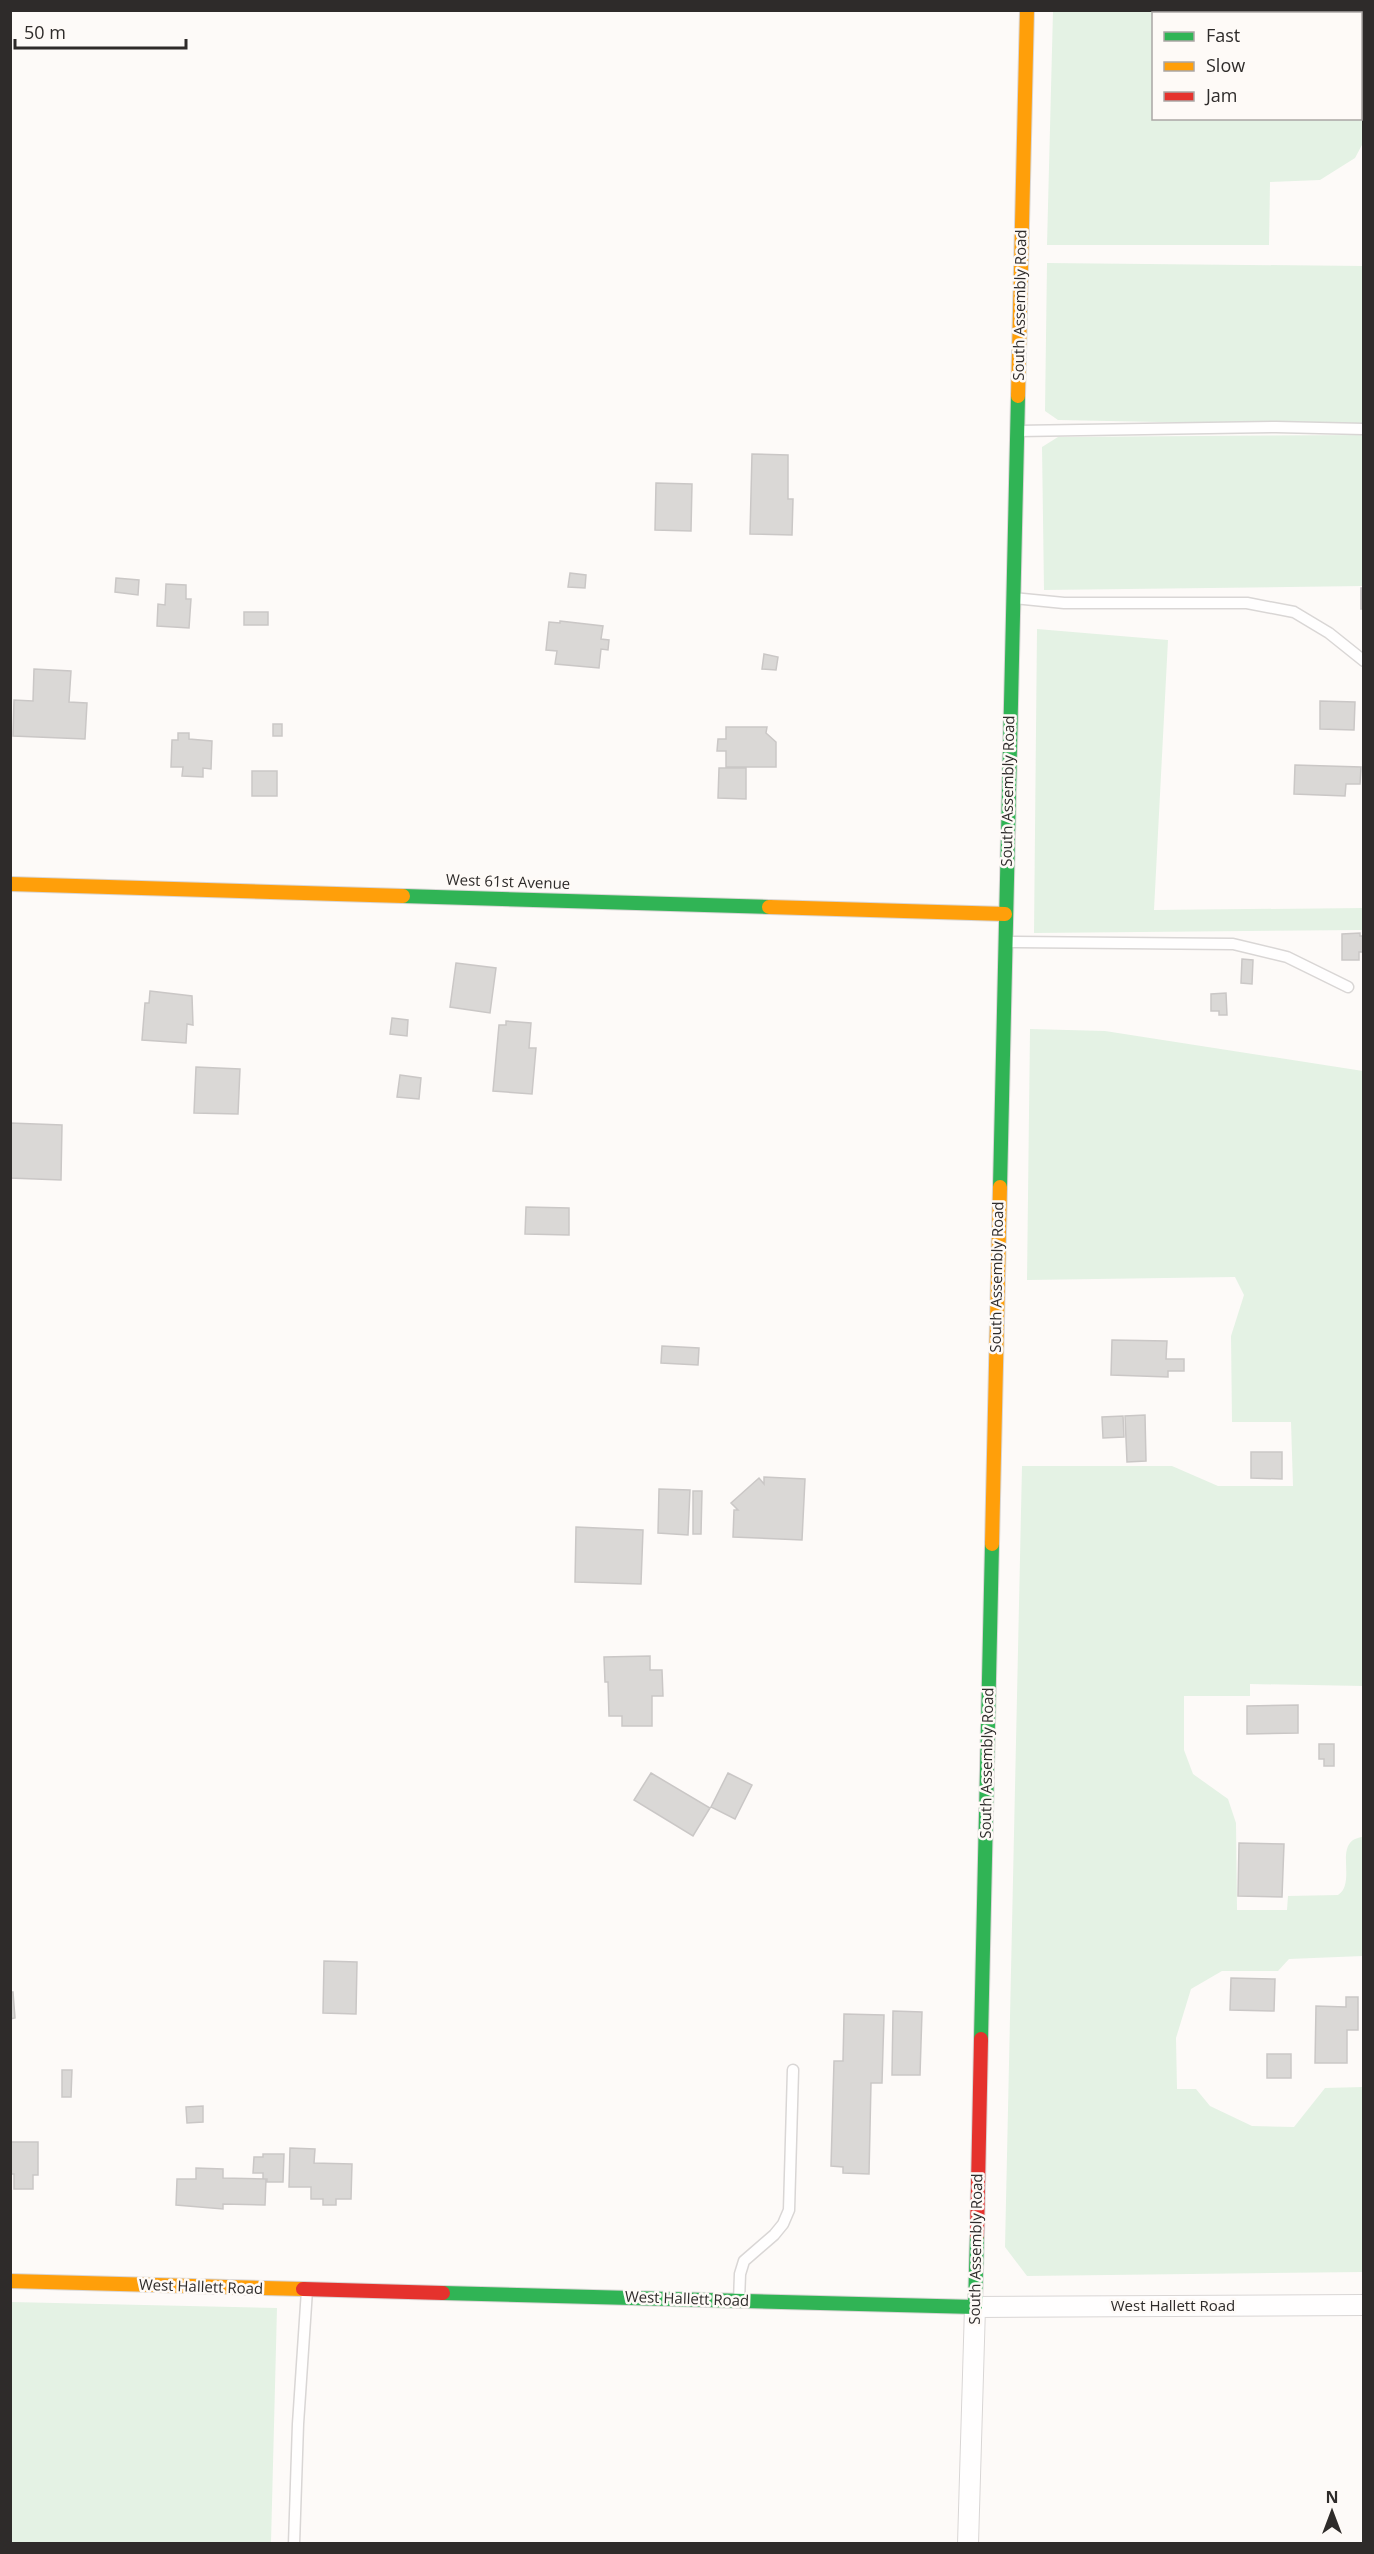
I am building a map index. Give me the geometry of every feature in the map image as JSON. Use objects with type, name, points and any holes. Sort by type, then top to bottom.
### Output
[{"type":"street","name":"South Assembly Road","points":[[968,2544],[1027,10]]},
{"type":"street","name":"West 61st Avenue","points":[[10,884],[1005,914]]},
{"type":"street","name":"West Hallett Road","points":[[10,2281],[975,2307],[1364,2305]]},
{"type":"lane","points":[[1017,430],[1276,427],[1364,429]]},
{"type":"lane","points":[[1013,598],[1064,603],[1247,603],[1294,612],[1329,633],[1364,661]]},
{"type":"lane","points":[[1005,942],[1233,944],[1287,957],[1348,987]]},
{"type":"lane","points":[[739,2301],[740,2274],[744,2261],[774,2235],[783,2224],[789,2210],[793,2070]]},
{"type":"lane","points":[[294,2544],[298,2424],[307,2289]]},
{"type":"green space","points":[[1053,11],[1363,11],[1363,143],[1355,158],[1320,180],[1270,182],[1269,245],[1047,245]]},
{"type":"green space","points":[[1047,263],[1363,266],[1363,426],[1058,420],[1045,411]]},
{"type":"green space","points":[[1363,435],[1363,586],[1044,590],[1042,447],[1058,437]]},
{"type":"green space","points":[[1037,629],[1168,640],[1154,910],[1363,908],[1363,930],[1034,933]]},
{"type":"green space","points":[[1030,1029],[1105,1031],[1363,1071],[1363,1686],[1250,1684],[1250,1696],[1184,1696],[1184,1750],[1193,1774],[1228,1799],[1236,1823],[1237,1910],[1287,1910],[1288,1896],[1338,1895],[1344,1889],[1346,1881],[1348,1846],[1354,1840],[1363,1837],[1363,1956],[1289,1959],[1278,1971],[1222,1971],[1191,1989],[1176,2038],[1177,2089],[1196,2089],[1210,2106],[1252,2126],[1294,2127],[1325,2088],[1363,2087],[1363,2272],[1027,2276],[1005,2247],[1022,1466],[1172,1466],[1218,1486],[1293,1486],[1291,1422],[1232,1422],[1231,1336],[1244,1295],[1235,1277],[1027,1280]]},
{"type":"green space","points":[[11,2302],[277,2308],[271,2543],[11,2543]]},
{"type":"building","points":[[752,454],[788,455],[788,499],[793,499],[792,535],[750,534]]},
{"type":"building","points":[[656,483],[692,484],[691,531],[655,530]]},
{"type":"building","points":[[570,573],[586,575],[585,588],[568,587]]},
{"type":"building","points":[[116,578],[139,580],[138,595],[115,592]]},
{"type":"building","points":[[166,584],[186,585],[186,599],[191,599],[189,628],[157,626],[158,604],[165,605]]},
{"type":"building","points":[[1361,588],[1364,588],[1364,609],[1361,609]]},
{"type":"building","points":[[244,612],[268,612],[268,625],[244,625]]},
{"type":"building","points":[[560,621],[603,626],[601,639],[609,640],[608,650],[601,649],[599,668],[555,664],[557,651],[546,650],[549,622],[560,623]]},
{"type":"building","points":[[764,654],[778,657],[776,670],[762,669]]},
{"type":"building","points":[[34,669],[71,671],[69,702],[87,703],[85,739],[13,736],[14,700],[33,701]]},
{"type":"building","points":[[1320,701],[1355,702],[1354,730],[1320,729]]},
{"type":"building","points":[[273,724],[282,724],[282,736],[273,736]]},
{"type":"building","points":[[726,727],[767,727],[766,733],[776,742],[776,767],[726,767],[726,751],[717,751],[718,739],[726,739]]},
{"type":"building","points":[[178,733],[189,733],[189,739],[212,741],[211,769],[203,768],[203,777],[182,776],[183,767],[171,767],[172,740],[178,740]]},
{"type":"building","points":[[1295,765],[1361,767],[1360,784],[1346,784],[1345,796],[1294,794]]},
{"type":"building","points":[[719,768],[746,768],[746,799],[718,798]]},
{"type":"building","points":[[252,771],[277,771],[277,796],[252,796]]},
{"type":"building","points":[[1360,933],[1360,936],[1364,936],[1364,952],[1359,952],[1359,960],[1342,960],[1342,934]]},
{"type":"building","points":[[1242,959],[1253,960],[1252,984],[1241,983]]},
{"type":"building","points":[[456,963],[496,968],[490,1013],[450,1007]]},
{"type":"building","points":[[150,991],[192,996],[193,1025],[187,1024],[186,1043],[142,1040],[145,1003],[149,1003]]},
{"type":"building","points":[[1226,993],[1227,1015],[1219,1015],[1219,1011],[1211,1011],[1211,994]]},
{"type":"building","points":[[392,1018],[408,1020],[407,1036],[390,1034]]},
{"type":"building","points":[[506,1021],[531,1023],[529,1048],[536,1048],[532,1094],[493,1091],[499,1025],[506,1025]]},
{"type":"building","points":[[196,1067],[240,1069],[238,1114],[194,1113]]},
{"type":"building","points":[[400,1075],[421,1078],[419,1099],[397,1097]]},
{"type":"building","points":[[10,1123],[62,1125],[61,1180],[10,1178]]},
{"type":"building","points":[[526,1207],[569,1208],[569,1235],[525,1234]]},
{"type":"building","points":[[1112,1340],[1167,1341],[1166,1359],[1184,1359],[1184,1371],[1168,1371],[1168,1377],[1111,1375]]},
{"type":"building","points":[[662,1346],[699,1348],[698,1365],[661,1363]]},
{"type":"building","points":[[1145,1415],[1146,1461],[1127,1462],[1125,1416]]},
{"type":"building","points":[[1123,1416],[1124,1437],[1103,1438],[1102,1417]]},
{"type":"building","points":[[1251,1452],[1282,1452],[1282,1479],[1251,1478]]},
{"type":"building","points":[[764,1477],[805,1479],[802,1540],[733,1537],[734,1510],[738,1510],[731,1503],[759,1478],[764,1484]]},
{"type":"building","points":[[659,1489],[690,1490],[688,1535],[658,1533]]},
{"type":"building","points":[[693,1491],[702,1491],[701,1534],[693,1534]]},
{"type":"building","points":[[576,1527],[643,1530],[641,1584],[575,1582]]},
{"type":"building","points":[[650,1656],[650,1670],[662,1670],[663,1696],[652,1696],[652,1726],[622,1726],[622,1716],[609,1716],[608,1682],[605,1682],[604,1657]]},
{"type":"building","points":[[1298,1705],[1298,1733],[1247,1734],[1247,1706]]},
{"type":"building","points":[[1319,1744],[1334,1744],[1334,1766],[1324,1766],[1324,1759],[1319,1759]]},
{"type":"building","points":[[651,1773],[710,1808],[693,1836],[634,1800]]},
{"type":"building","points":[[728,1773],[752,1785],[735,1819],[711,1807]]},
{"type":"building","points":[[1239,1843],[1284,1844],[1282,1897],[1238,1896]]},
{"type":"building","points":[[324,1961],[357,1962],[356,2014],[323,2013]]},
{"type":"building","points":[[1231,1978],[1275,1979],[1274,2011],[1230,2010]]},
{"type":"building","points":[[10,1992],[13,1992],[15,2018],[10,2019]]},
{"type":"building","points":[[1346,1997],[1358,1997],[1358,2030],[1347,2030],[1347,2063],[1315,2063],[1316,2006],[1346,2007]]},
{"type":"building","points":[[893,2011],[922,2012],[920,2075],[892,2075]]},
{"type":"building","points":[[844,2014],[884,2015],[882,2083],[871,2083],[869,2174],[843,2173],[843,2167],[831,2166],[834,2061],[843,2061]]},
{"type":"building","points":[[1267,2054],[1291,2054],[1291,2078],[1267,2078]]},
{"type":"building","points":[[62,2070],[72,2070],[71,2097],[62,2097]]},
{"type":"building","points":[[203,2106],[203,2122],[187,2123],[186,2107]]},
{"type":"building","points":[[10,2142],[38,2142],[38,2175],[33,2175],[33,2189],[14,2189],[14,2174],[10,2174]]},
{"type":"building","points":[[290,2148],[315,2149],[314,2163],[352,2164],[351,2199],[336,2199],[336,2205],[323,2205],[323,2199],[311,2199],[311,2187],[289,2187]]},
{"type":"building","points":[[263,2154],[284,2154],[283,2182],[267,2182],[267,2179],[263,2179],[263,2173],[253,2173],[254,2157],[263,2157]]},
{"type":"building","points":[[196,2168],[223,2169],[223,2178],[266,2179],[265,2205],[223,2204],[223,2209],[176,2205],[177,2179],[196,2179]]},
{"type":"traffic: fast","points":[[1000,1187],[1018,396]]},
{"type":"traffic: fast","points":[[403,896],[769,907]]},
{"type":"traffic: fast","points":[[981,2039],[992,1544]]},
{"type":"traffic: fast","points":[[443,2293],[975,2307],[977,2235]]},
{"type":"traffic: slow","points":[[1018,396],[1027,10]]},
{"type":"traffic: slow","points":[[10,884],[403,896]]},
{"type":"traffic: slow","points":[[769,907],[1005,914]]},
{"type":"traffic: slow","points":[[992,1544],[1000,1187]]},
{"type":"traffic: slow","points":[[10,2281],[303,2289]]},
{"type":"traffic: jam","points":[[977,2235],[981,2039]]},
{"type":"traffic: jam","points":[[303,2289],[443,2293]]}]
